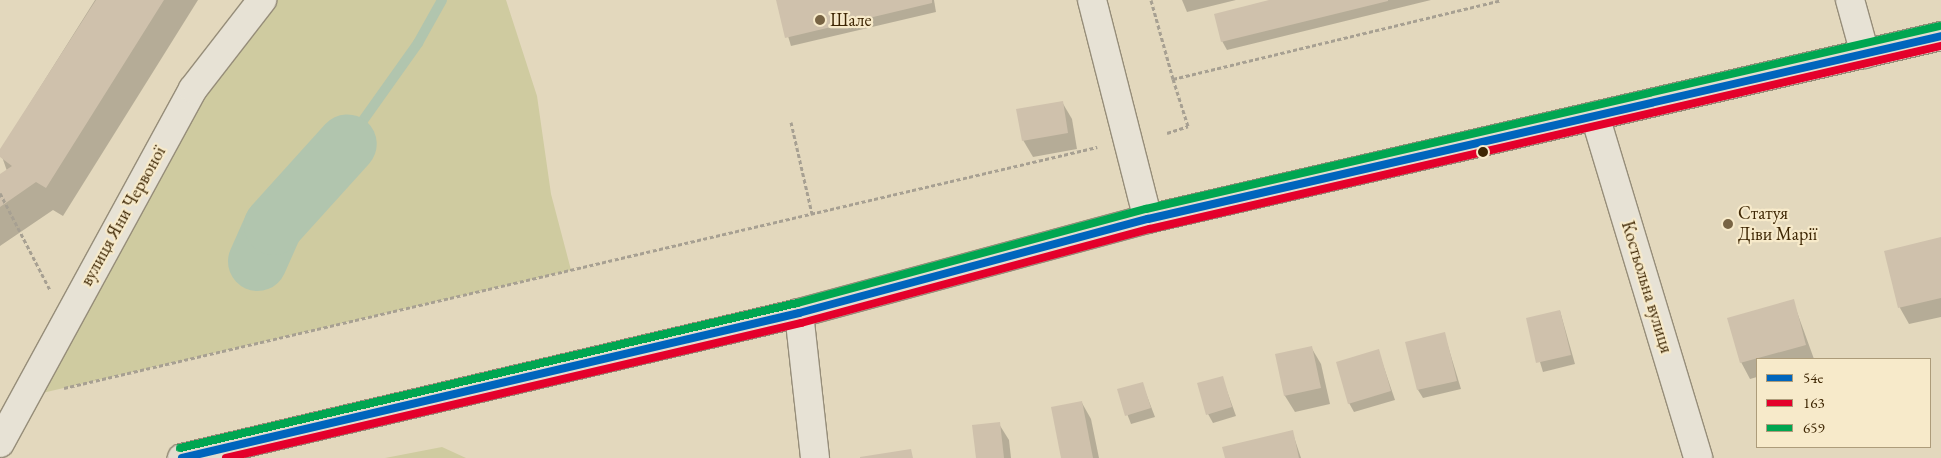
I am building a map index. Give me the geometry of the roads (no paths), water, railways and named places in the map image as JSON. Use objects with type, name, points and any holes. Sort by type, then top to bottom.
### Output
[{"type":"main road","points":[[182,458],[224,453],[799,313],[1148,219],[1941,36]]},
{"type":"street","name":"вулиця Яни Червоної","points":[[0,442],[193,89],[262,0]]},
{"type":"street","points":[[1092,0],[1148,219]]},
{"type":"street","points":[[1850,0],[1865,54]]},
{"type":"street","name":"Костьольна вулиця","points":[[1595,116],[1698,458]]},
{"type":"street","points":[[799,313],[815,458]]},
{"type":"waterway","points":[[347,143],[418,43],[442,0]]},
{"type":"waterway","points":[[257,261],[273,225],[347,143]]},
{"type":"place","name":"Шале","points":[[820,20]]},
{"type":"place","name":"Статуя Діви Марії","points":[[1728,224]]}]
